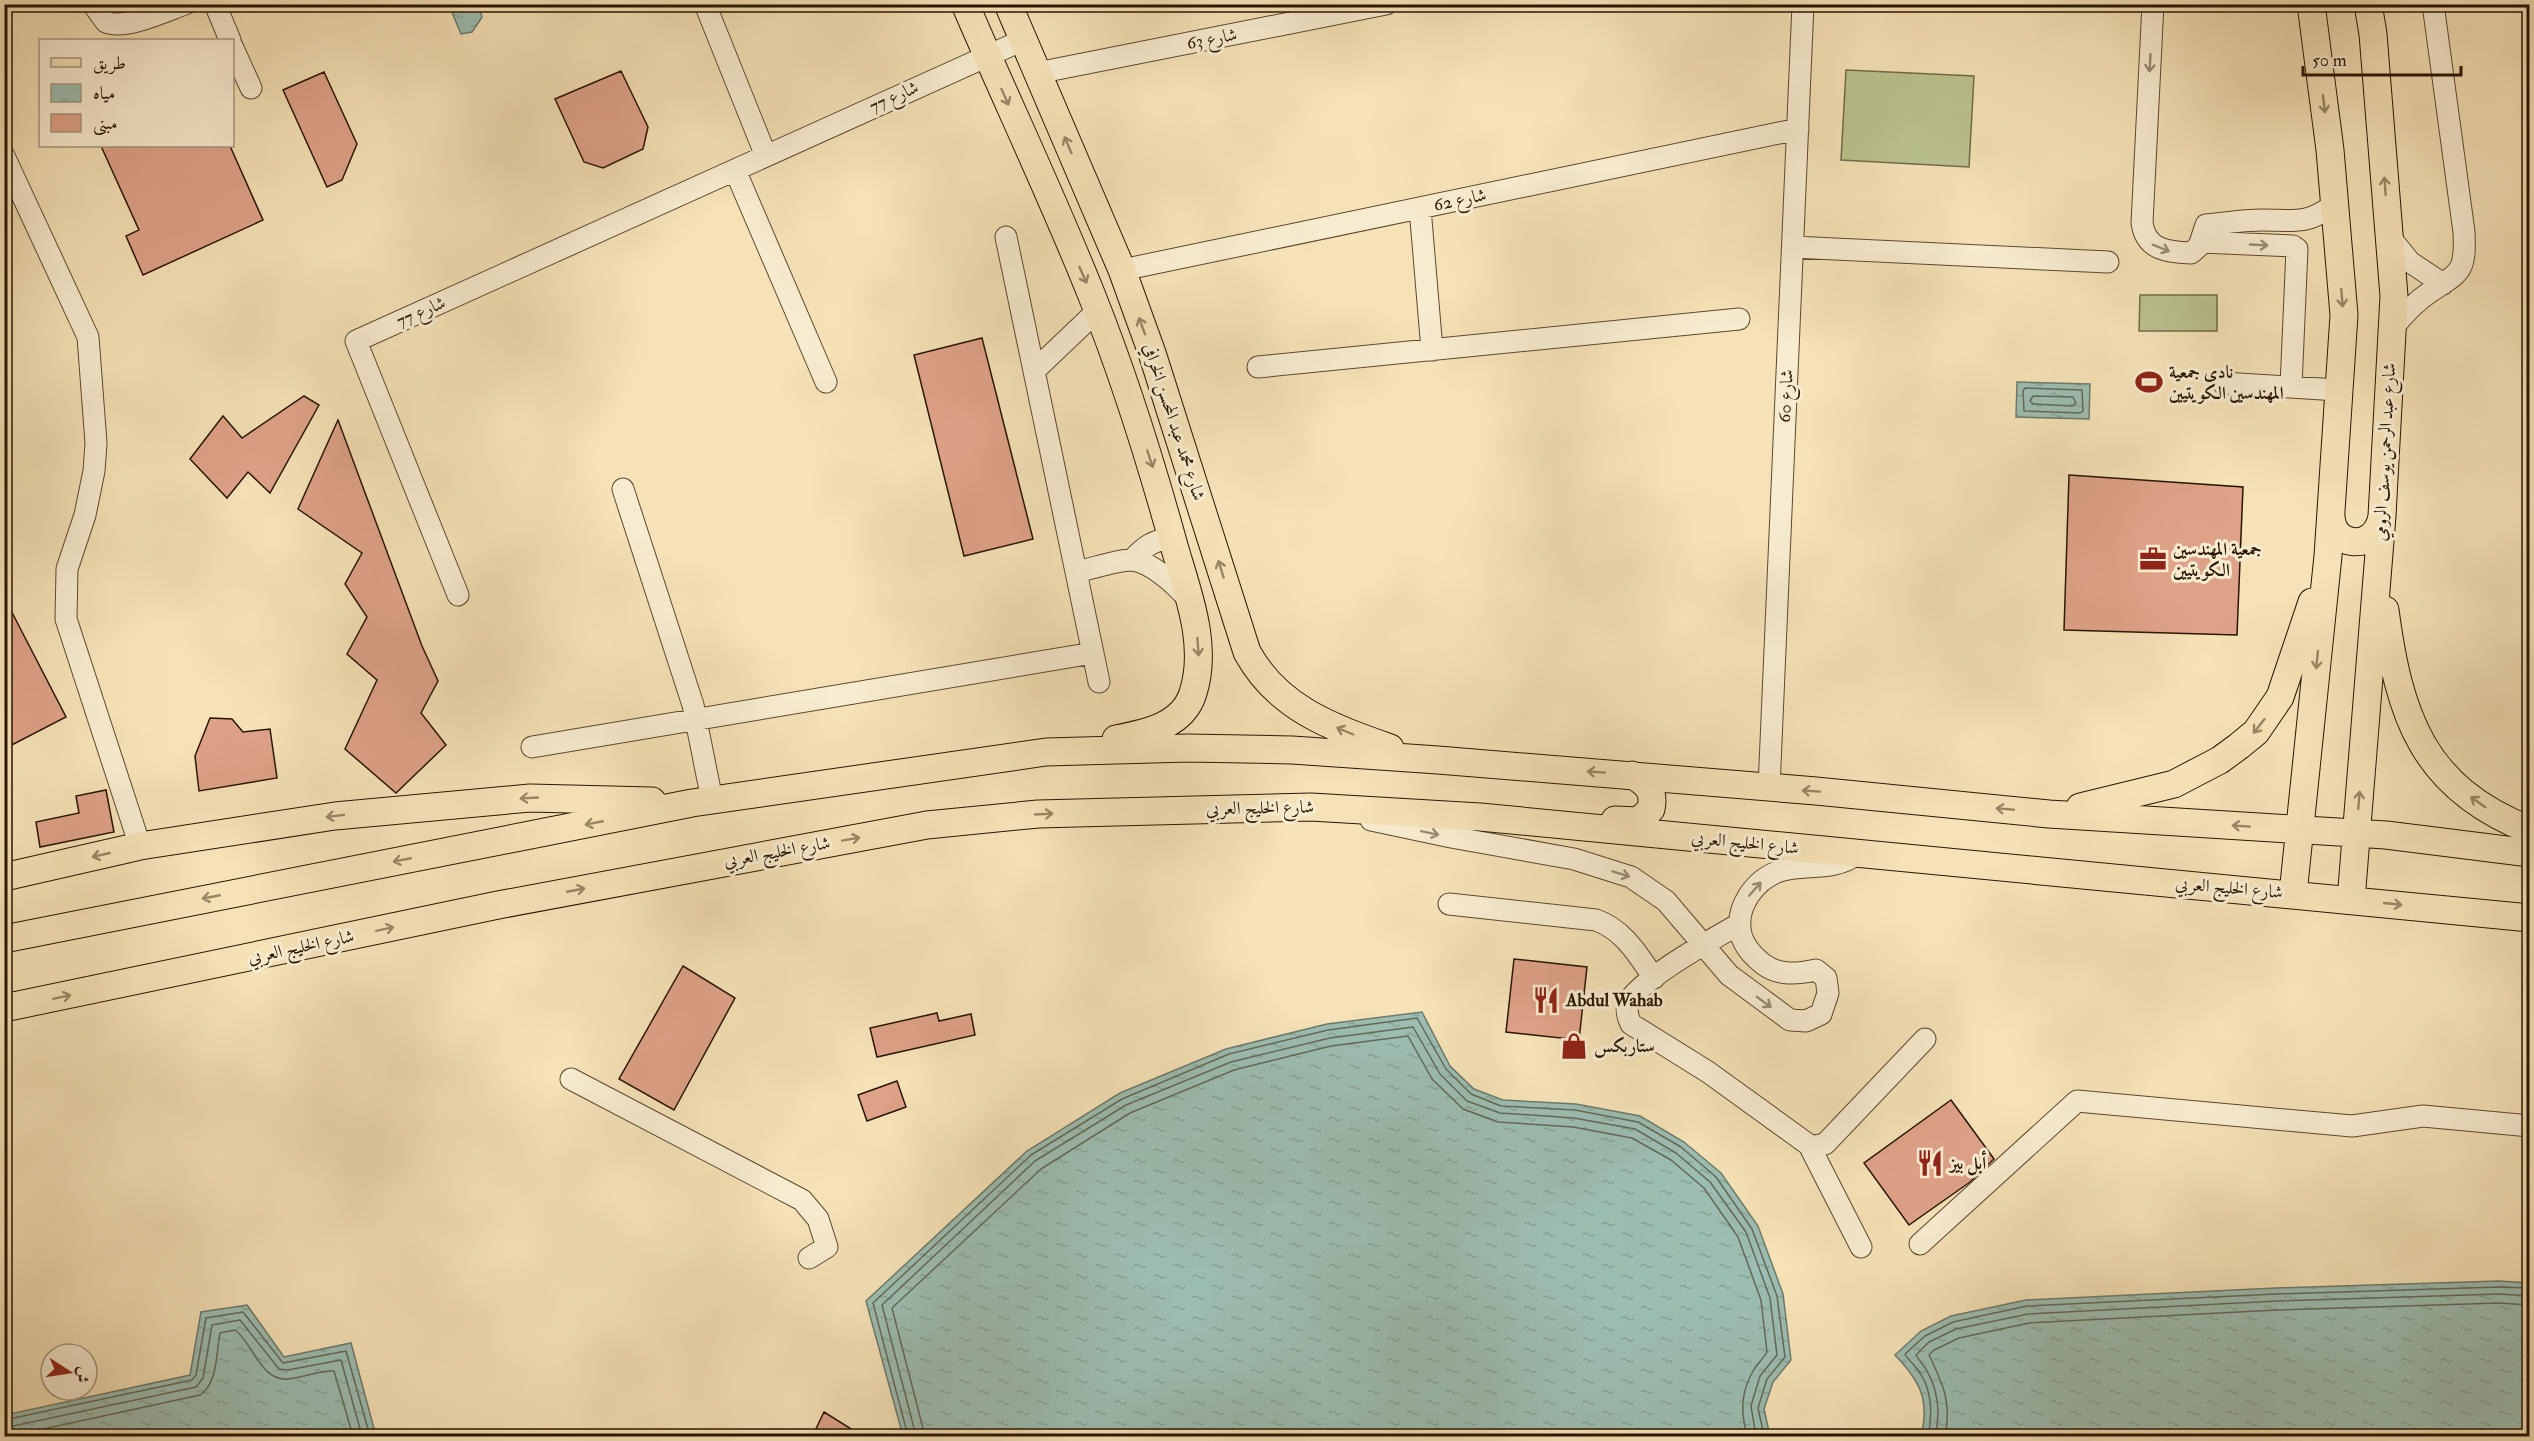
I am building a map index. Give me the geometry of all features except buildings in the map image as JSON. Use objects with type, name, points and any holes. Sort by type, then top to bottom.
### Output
[{"type":"main road","name":"شارع محمد عبد المحسن الخرافي","points":[[965,4],[1098,310],[1152,465],[1196,627],[1198,662],[1193,693],[1181,714],[1169,723],[1143,733],[1046,752]]},
{"type":"main road","name":"شارع محمد عبد المحسن الخرافي","points":[[1008,4],[1122,270],[1171,408],[1247,652],[1266,683],[1292,704],[1329,724],[1419,759]]},
{"type":"main road","points":[[2293,894],[2328,556],[2344,315],[2311,4]]},
{"type":"main road","name":"شارع عبد الرحمن يوسف الرومي","points":[[2351,900],[2380,550],[2394,296],[2373,34],[2368,4]]},
{"type":"main road","points":[[1170,530],[1190,516],[1200,501]]},
{"type":"main road","points":[[2331,511],[2330,519],[2337,534],[2351,542],[2359,542],[2373,536],[2381,524],[2382,516]]},
{"type":"main road","points":[[2380,550],[2383,595],[2397,679],[2410,721],[2421,743],[2436,767],[2466,794],[2489,810],[2529,830]]},
{"type":"main road","points":[[2049,813],[2174,784],[2220,760],[2256,732],[2280,697],[2328,556]]},
{"type":"main road","points":[[4,939],[702,801],[1046,752],[1188,748],[1419,759],[1632,775],[2049,813],[2300,828],[2529,853]]},
{"type":"main road","points":[[1480,817],[1494,811],[1508,810],[1639,821],[1649,813],[1652,798],[1649,787],[1632,775]]},
{"type":"main road","points":[[4,877],[140,846],[335,816],[530,798],[702,801]]},
{"type":"main road","name":"شارع الخليج العربي","points":[[4,1008],[498,905],[927,825],[1038,814],[1311,807],[1480,817],[2529,918]]},
{"type":"street","points":[[93,4],[100,17],[109,23],[123,24],[144,11],[185,4]]},
{"type":"street","points":[[214,4],[230,39]]},
{"type":"street","points":[[705,4],[766,156]]},
{"type":"street","name":"شارع 63","points":[[1037,73],[1386,4]]},
{"type":"street","name":"شارع 60","points":[[1769,788],[1803,4]]},
{"type":"street","points":[[2153,4],[2143,230],[2149,242],[2162,250],[2195,252],[2203,234]]},
{"type":"street","points":[[2392,329],[2416,303],[2451,280],[2460,268],[2465,243],[2433,4]]},
{"type":"street","name":"شارع 77","points":[[458,595],[356,341],[1023,40]]},
{"type":"street","points":[[234,50],[251,88]]},
{"type":"street","name":"شارع 62","points":[[1122,270],[1798,129]]},
{"type":"street","points":[[4,156],[88,337],[96,444],[94,471],[84,515],[67,569],[66,619],[140,846]]},
{"type":"street","points":[[735,170],[826,382]]},
{"type":"street","points":[[2203,234],[2261,220],[2299,221],[2323,213],[2334,204]]},
{"type":"street","points":[[1420,208],[1432,350]]},
{"type":"street","points":[[2203,234],[2293,246],[2298,249],[2291,387]]},
{"type":"street","points":[[2388,234],[2410,262],[2443,284]]},
{"type":"street","points":[[1006,237],[1099,681]]},
{"type":"street","points":[[1793,247],[2108,261]]},
{"type":"street","points":[[1034,371],[1098,310]]},
{"type":"street","points":[[1258,367],[1739,319]]},
{"type":"street","points":[[2223,383],[2338,390]]},
{"type":"street","points":[[623,489],[693,705],[702,801]]},
{"type":"street","points":[[1076,572],[1132,560],[1148,545],[1164,539],[1170,530]]},
{"type":"street","points":[[1132,560],[1162,575],[1189,600]]},
{"type":"street","points":[[532,747],[1093,653]]},
{"type":"street","points":[[1311,807],[1574,860],[1631,877],[1666,901],[1729,975],[1783,1016],[1797,1021],[1814,1018],[1821,1014],[1828,993],[1826,978],[1816,970],[1797,973],[1778,972],[1766,966],[1748,949],[1742,938],[1739,924],[1740,912],[1753,889],[1771,874],[1793,867],[1840,863],[1857,854]]},
{"type":"street","points":[[1449,904],[1596,920],[1606,924],[1628,942],[1654,978]]},
{"type":"street","points":[[1739,924],[1654,978],[1631,998],[1627,1011],[1631,1024],[1708,1072],[1809,1145],[1825,1144],[1925,1039]]},
{"type":"street","points":[[571,1079],[802,1200],[818,1220],[827,1246],[809,1258]]},
{"type":"street","points":[[1920,1244],[2077,1101],[2352,1126],[2423,1116],[2529,1126]]},
{"type":"street","points":[[1809,1145],[1861,1247]]},
{"type":"green space","points":[[1846,70],[1974,76],[1969,167],[1841,160]]},
{"type":"green space","points":[[2140,295],[2217,295],[2217,331],[2139,331]]},
{"type":"water","points":[[449,5],[486,5],[480,10],[482,17],[472,32],[461,34]]},
{"type":"water","points":[[2017,382],[2090,384],[2089,419],[2016,417]]},
{"type":"water","points":[[1422,1012],[1450,1066],[1474,1089],[1503,1100],[1576,1104],[1640,1116],[1684,1142],[1721,1173],[1758,1226],[1783,1294],[1791,1360],[1773,1382],[1764,1409],[1770,1436],[903,1436],[866,1301],[1027,1151],[1120,1093],[1226,1049],[1327,1024]]},
{"type":"water","points":[[2499,1281],[2529,1283],[2529,1436],[1921,1436],[1924,1412],[1921,1392],[1911,1374],[1895,1355],[1921,1331],[1951,1316],[2026,1300],[2276,1288]]},
{"type":"water","points":[[247,1305],[284,1357],[351,1343],[376,1436],[5,1436],[5,1415],[65,1402],[99,1402],[99,1395],[190,1375],[201,1312]]},
{"type":"place","name":"نادي جمعية المهندسين الكويتيين","points":[[2149,382]]},
{"type":"place","name":"جمعية المهندسين الكويتيين","points":[[2153,559]]},
{"type":"place","name":"Abdul Wahab","points":[[1546,1000]]},
{"type":"place","name":"ستاربكس","points":[[1574,1046]]},
{"type":"place","name":"أبل بيز","points":[[1930,1163]]}]
